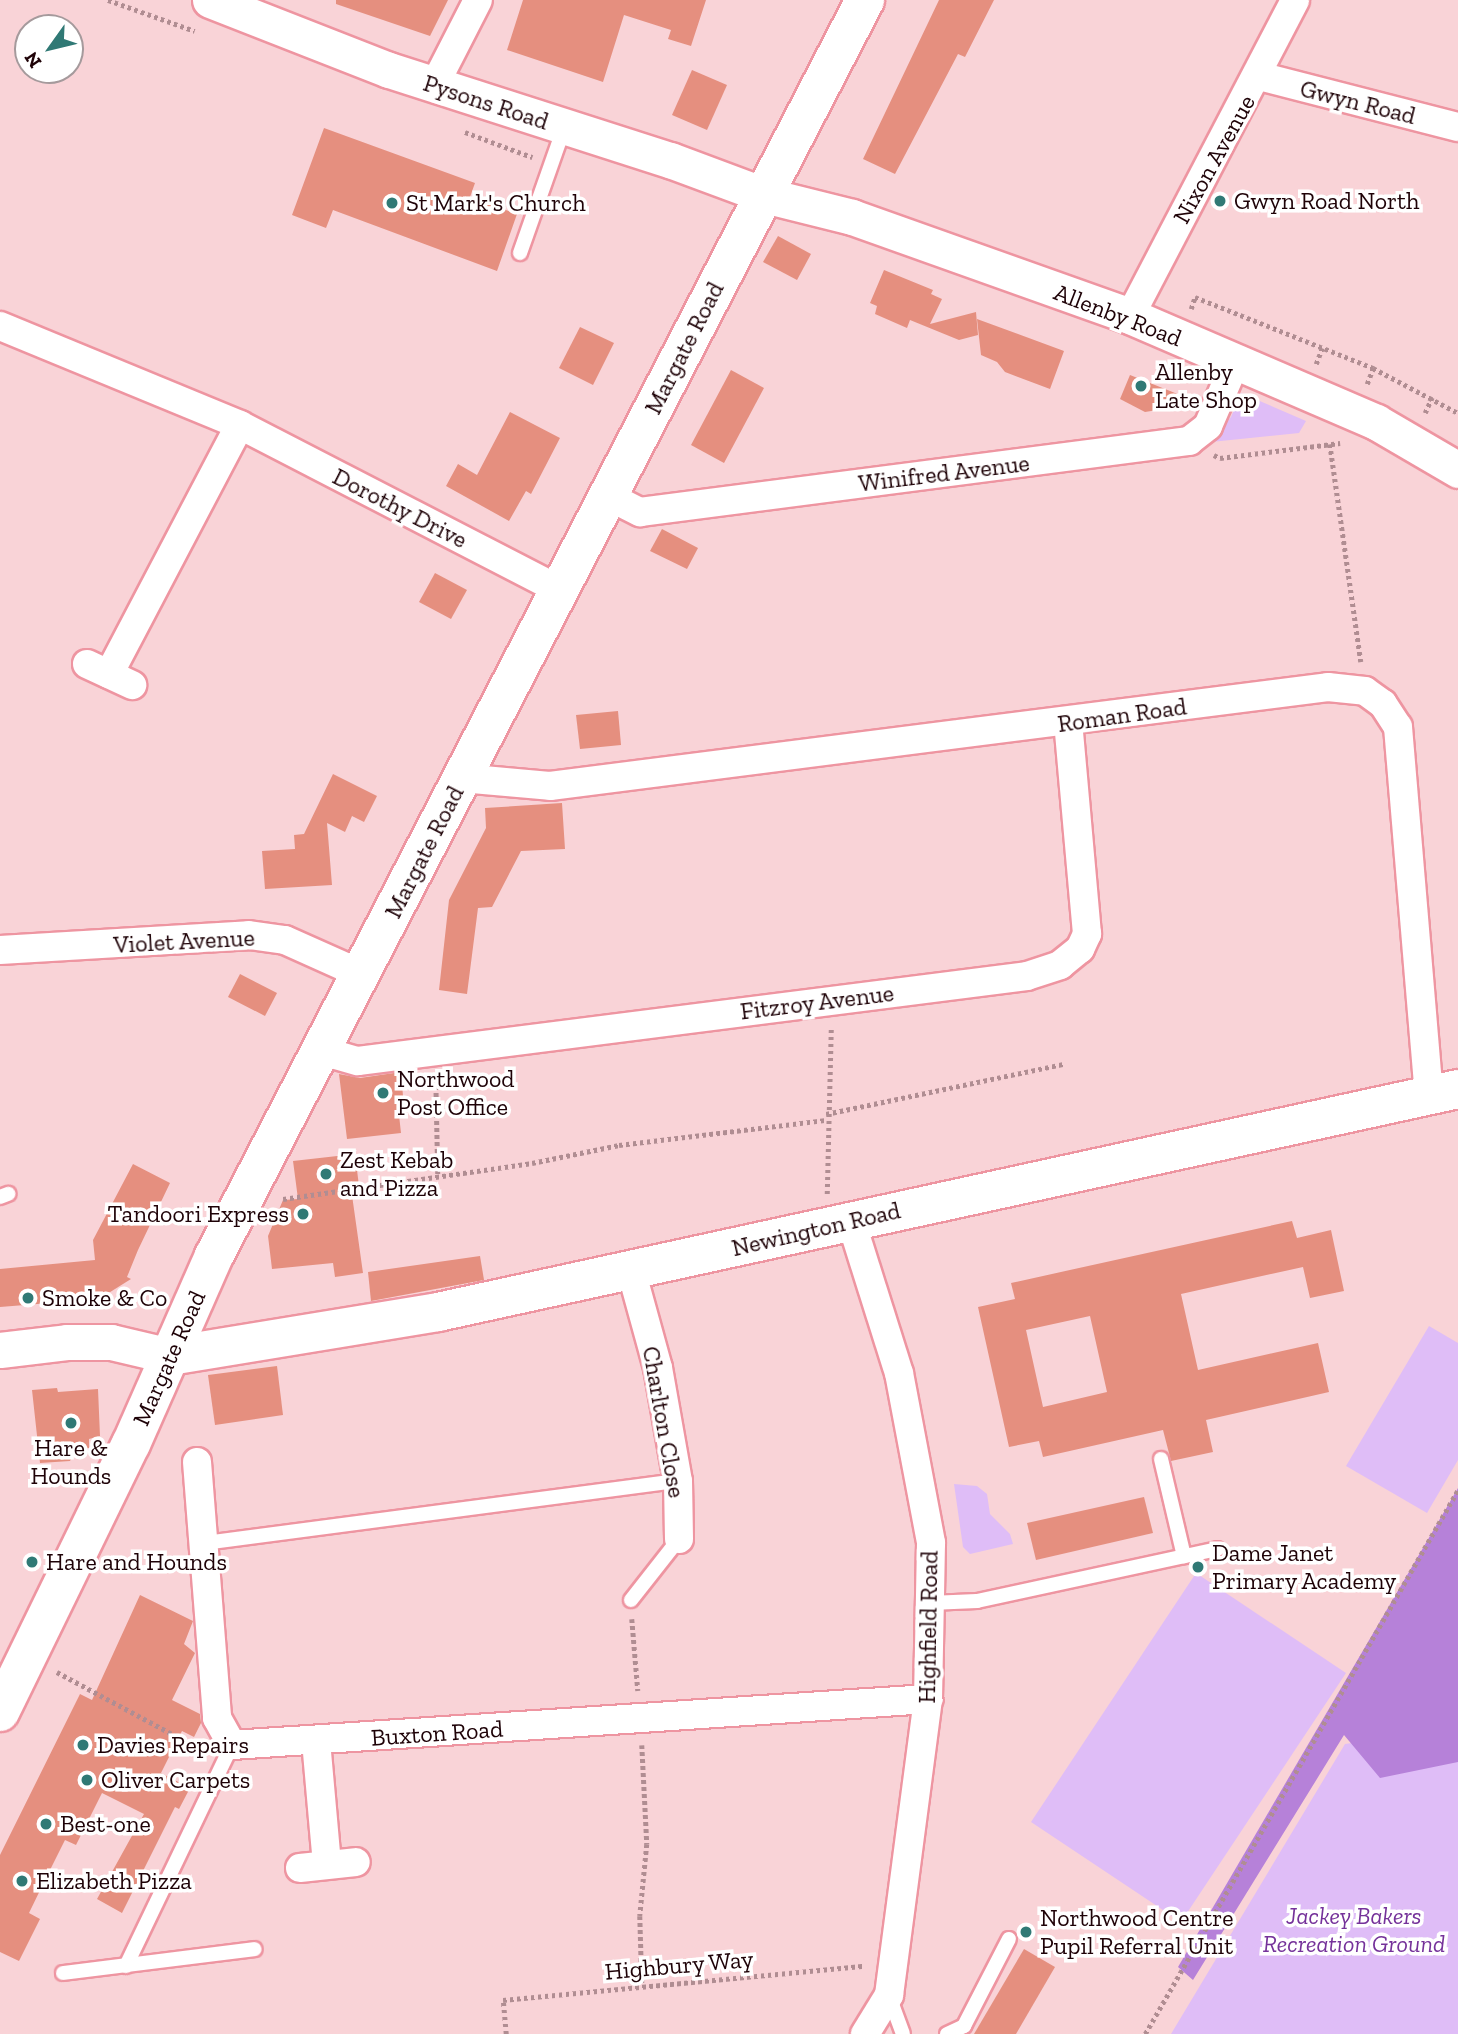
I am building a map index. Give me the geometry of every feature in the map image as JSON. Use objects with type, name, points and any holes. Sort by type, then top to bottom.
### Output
[{"type":"main road","name":"Margate Road","points":[[0,1712],[30,1654],[242,1204],[865,0]]},
{"type":"main road","name":"Newington Road","points":[[170,1356],[438,1312],[1444,1092]]},
{"type":"street","name":"Pysons Road","points":[[210,0],[435,84],[564,128],[670,160],[764,195]]},
{"type":"street","points":[[435,84],[478,0]]},
{"type":"street","name":"Nixon Avenue","points":[[1130,316],[1259,76],[1295,0]]},
{"type":"street","name":"Gwyn Road","points":[[1259,76],[1458,127]]},
{"type":"street","name":"Allenby Road","points":[[764,195],[852,217],[1130,316],[1376,422],[1458,470]]},
{"type":"street","name":"Dorothy Drive","points":[[0,326],[240,425],[561,591]]},
{"type":"street","points":[[1189,441],[1208,425],[1236,362]]},
{"type":"street","points":[[109,675],[240,425]]},
{"type":"street","name":"Winifred Avenue","points":[[608,496],[640,512],[1189,441]]},
{"type":"street","name":"Roman Road","points":[[461,778],[550,786],[1328,687],[1365,691]]},
{"type":"street","points":[[1365,691],[1384,704],[1398,727],[1444,1092]]},
{"type":"street","name":"Fitzroy Avenue","points":[[322,1051],[358,1061],[1027,976],[1060,965],[1080,949],[1087,934],[1068,722]]},
{"type":"street","name":"Violet Avenue","points":[[0,950],[249,935],[285,940],[361,974]]},
{"type":"street","name":"Highfield Road","points":[[839,1224],[899,1373],[932,1542],[928,1699],[889,1995],[865,2034]]},
{"type":"street","name":"Charlton Close","points":[[631,1270],[658,1368],[678,1482],[679,1539]]},
{"type":"street","points":[[0,1350],[67,1342],[111,1342],[170,1356]]},
{"type":"street","points":[[197,1462],[218,1718],[228,1753]]},
{"type":"street","name":"Buxton Road","points":[[228,1753],[316,1741],[928,1699]]},
{"type":"street","points":[[316,1741],[313,1866],[356,1862]]},
{"type":"lane","points":[[520,253],[564,128]]},
{"type":"lane","points":[[1161,1458],[1184,1556]]},
{"type":"lane","points":[[205,1543],[678,1482]]},
{"type":"lane","name":"Charlton Close","points":[[631,1600],[679,1539]]},
{"type":"lane","points":[[930,1603],[977,1601],[1217,1549]]},
{"type":"lane","points":[[126,1966],[228,1753]]},
{"type":"lane","points":[[947,2034],[964,2026],[1009,1939]]},
{"type":"lane","points":[[64,1973],[255,1949]]},
{"type":"lane","points":[[889,1995],[903,2034]]},
{"type":"path","points":[[1189,313],[1195,297],[1373,368],[1458,413]]},
{"type":"path","points":[[1254,330],[1257,322]]},
{"type":"path","points":[[1316,364],[1322,348]]},
{"type":"path","points":[[1366,385],[1373,368]]},
{"type":"path","points":[[1424,415],[1432,397]]},
{"type":"path","points":[[1189,441],[1220,458],[1350,442]]},
{"type":"path","points":[[1330,444],[1365,691]]},
{"type":"path","points":[[833,1000],[826,1117],[839,1224]]},
{"type":"path","points":[[436,1051],[438,1176]]},
{"type":"path","points":[[242,1204],[438,1176],[619,1145],[826,1117],[1064,1064]]},
{"type":"path","points":[[1144,2034],[1458,1490]]},
{"type":"path","points":[[631,1600],[647,1844],[640,1916],[642,1985]]},
{"type":"path","points":[[30,1654],[83,1689],[228,1753]]},
{"type":"path","name":"Highbury Way","points":[[506,2034],[503,2000],[642,1985],[893,1964]]},
{"type":"green space","points":[[1241,393],[1306,421],[1299,433],[1211,442],[1231,417]]},
{"type":"green space","points":[[1429,1326],[1458,1343],[1458,1460],[1427,1513],[1346,1466]]},
{"type":"green space","points":[[954,1484],[977,1486],[987,1494],[990,1514],[1010,1534],[1013,1544],[970,1554],[963,1547]]},
{"type":"green space","points":[[1196,1573],[1346,1673],[1181,1922],[1031,1822]]},
{"type":"green space","name":"Jackey Bakers Recreation Ground","points":[[1458,1728],[1458,2034],[1171,2034],[1345,1744]]},
{"type":"shaded area","points":[[1458,1488],[1458,1762],[1380,1778],[1344,1735],[1193,1980],[1178,1967]]},
{"type":"building","points":[[336,0],[448,0],[430,36],[336,4]]},
{"type":"building","points":[[523,0],[706,0],[691,46],[668,39],[671,30],[624,15],[603,82],[507,50]]},
{"type":"building","points":[[939,0],[994,0],[965,57],[958,54],[895,174],[863,159]]},
{"type":"building","points":[[692,70],[727,85],[707,130],[672,115]]},
{"type":"building","name":"St Mark's Church","points":[[324,128],[475,183],[470,197],[517,214],[497,271],[333,210],[326,228],[292,215]]},
{"type":"building","points":[[778,236],[811,254],[797,280],[763,262]]},
{"type":"building","points":[[884,270],[933,290],[931,294],[942,299],[930,324],[976,312],[978,335],[959,340],[910,320],[907,328],[875,314],[877,306],[870,303]]},
{"type":"building","points":[[977,319],[1064,351],[1050,389],[1005,372],[997,362],[981,355]]},
{"type":"building","points":[[580,327],[614,343],[593,385],[559,368]]},
{"type":"building","points":[[731,370],[764,388],[724,463],[691,445]]},
{"type":"building","name":"Allenby Late Shop","points":[[1130,375],[1200,403],[1145,412],[1120,399]]},
{"type":"building","points":[[510,412],[560,438],[531,494],[526,491],[509,521],[446,486],[458,464],[477,475]]},
{"type":"building","points":[[662,529],[698,548],[687,569],[650,551]]},
{"type":"building","points":[[435,573],[467,590],[451,619],[419,602]]},
{"type":"building","points":[[618,711],[621,745],[580,749],[576,715]]},
{"type":"building","points":[[333,774],[377,796],[364,822],[352,816],[345,832],[327,823],[332,885],[265,889],[262,851],[295,849],[294,835],[304,834]]},
{"type":"building","points":[[562,803],[565,849],[521,851],[492,907],[478,908],[467,994],[439,990],[449,900],[486,828],[485,808]]},
{"type":"building","points":[[240,974],[277,993],[265,1016],[228,997]]},
{"type":"building","points":[[401,1072],[403,1096],[397,1097],[401,1133],[347,1139],[339,1074],[360,1078]]},
{"type":"building","points":[[355,1154],[359,1186],[351,1188],[363,1273],[335,1277],[333,1263],[272,1269],[268,1236],[283,1200],[298,1199],[293,1161]]},
{"type":"building","points":[[133,1164],[170,1183],[127,1277],[131,1279],[99,1299],[0,1307],[0,1269],[95,1260],[93,1240]]},
{"type":"building","points":[[1292,1221],[1297,1238],[1331,1230],[1344,1291],[1310,1298],[1303,1267],[1181,1294],[1198,1370],[1318,1343],[1329,1392],[1206,1420],[1213,1452],[1171,1461],[1163,1430],[1043,1457],[1039,1441],[1009,1447],[978,1307],[1015,1299],[1011,1283]],"holes":[[[1090,1316],[1107,1392],[1043,1407],[1026,1330]]]},
{"type":"building","points":[[480,1256],[484,1280],[371,1301],[368,1272]]},
{"type":"building","points":[[277,1366],[283,1415],[215,1425],[208,1375]]},
{"type":"building","name":"Hare & Hounds","points":[[57,1388],[58,1392],[98,1389],[100,1436],[89,1439],[89,1448],[76,1449],[70,1461],[40,1463],[32,1390]]},
{"type":"building","points":[[1144,1497],[1153,1533],[1036,1560],[1027,1523]]},
{"type":"building","points":[[140,1595],[193,1621],[184,1644],[195,1653],[172,1700],[200,1714],[201,1723],[194,1737],[182,1731],[161,1773],[190,1788],[179,1809],[175,1807],[122,1913],[97,1899],[144,1814],[102,1793],[76,1845],[65,1840],[47,1876],[29,1913],[40,1919],[19,1961],[0,1952],[0,1855],[80,1694],[92,1700]]},
{"type":"building","points":[[1024,1949],[1055,1967],[1016,2034],[974,2034]]},
{"type":"place","name":"Gwyn Road North","points":[[1220,201]]},
{"type":"place","name":"St Mark's Church","points":[[392,203]]},
{"type":"place","name":"Allenby Late Shop","points":[[1141,386]]},
{"type":"place","name":"Northwood Post Office","points":[[383,1093]]},
{"type":"place","name":"Zest Kebab and Pizza","points":[[326,1174]]},
{"type":"place","name":"Tandoori Express","points":[[303,1214]]},
{"type":"place","name":"Smoke & Co","points":[[28,1298]]},
{"type":"place","name":"Hare & Hounds","points":[[71,1423]]},
{"type":"place","name":"Hare and Hounds","points":[[32,1562]]},
{"type":"place","name":"Dame Janet Primary Academy","points":[[1198,1567]]},
{"type":"place","name":"Davies Repairs","points":[[83,1745]]},
{"type":"place","name":"Oliver Carpets","points":[[87,1780]]},
{"type":"place","name":"Best-one","points":[[46,1824]]},
{"type":"place","name":"Elizabeth Pizza","points":[[22,1881]]},
{"type":"place","name":"Northwood Centre Pupil Referral Unit","points":[[1026,1932]]}]
